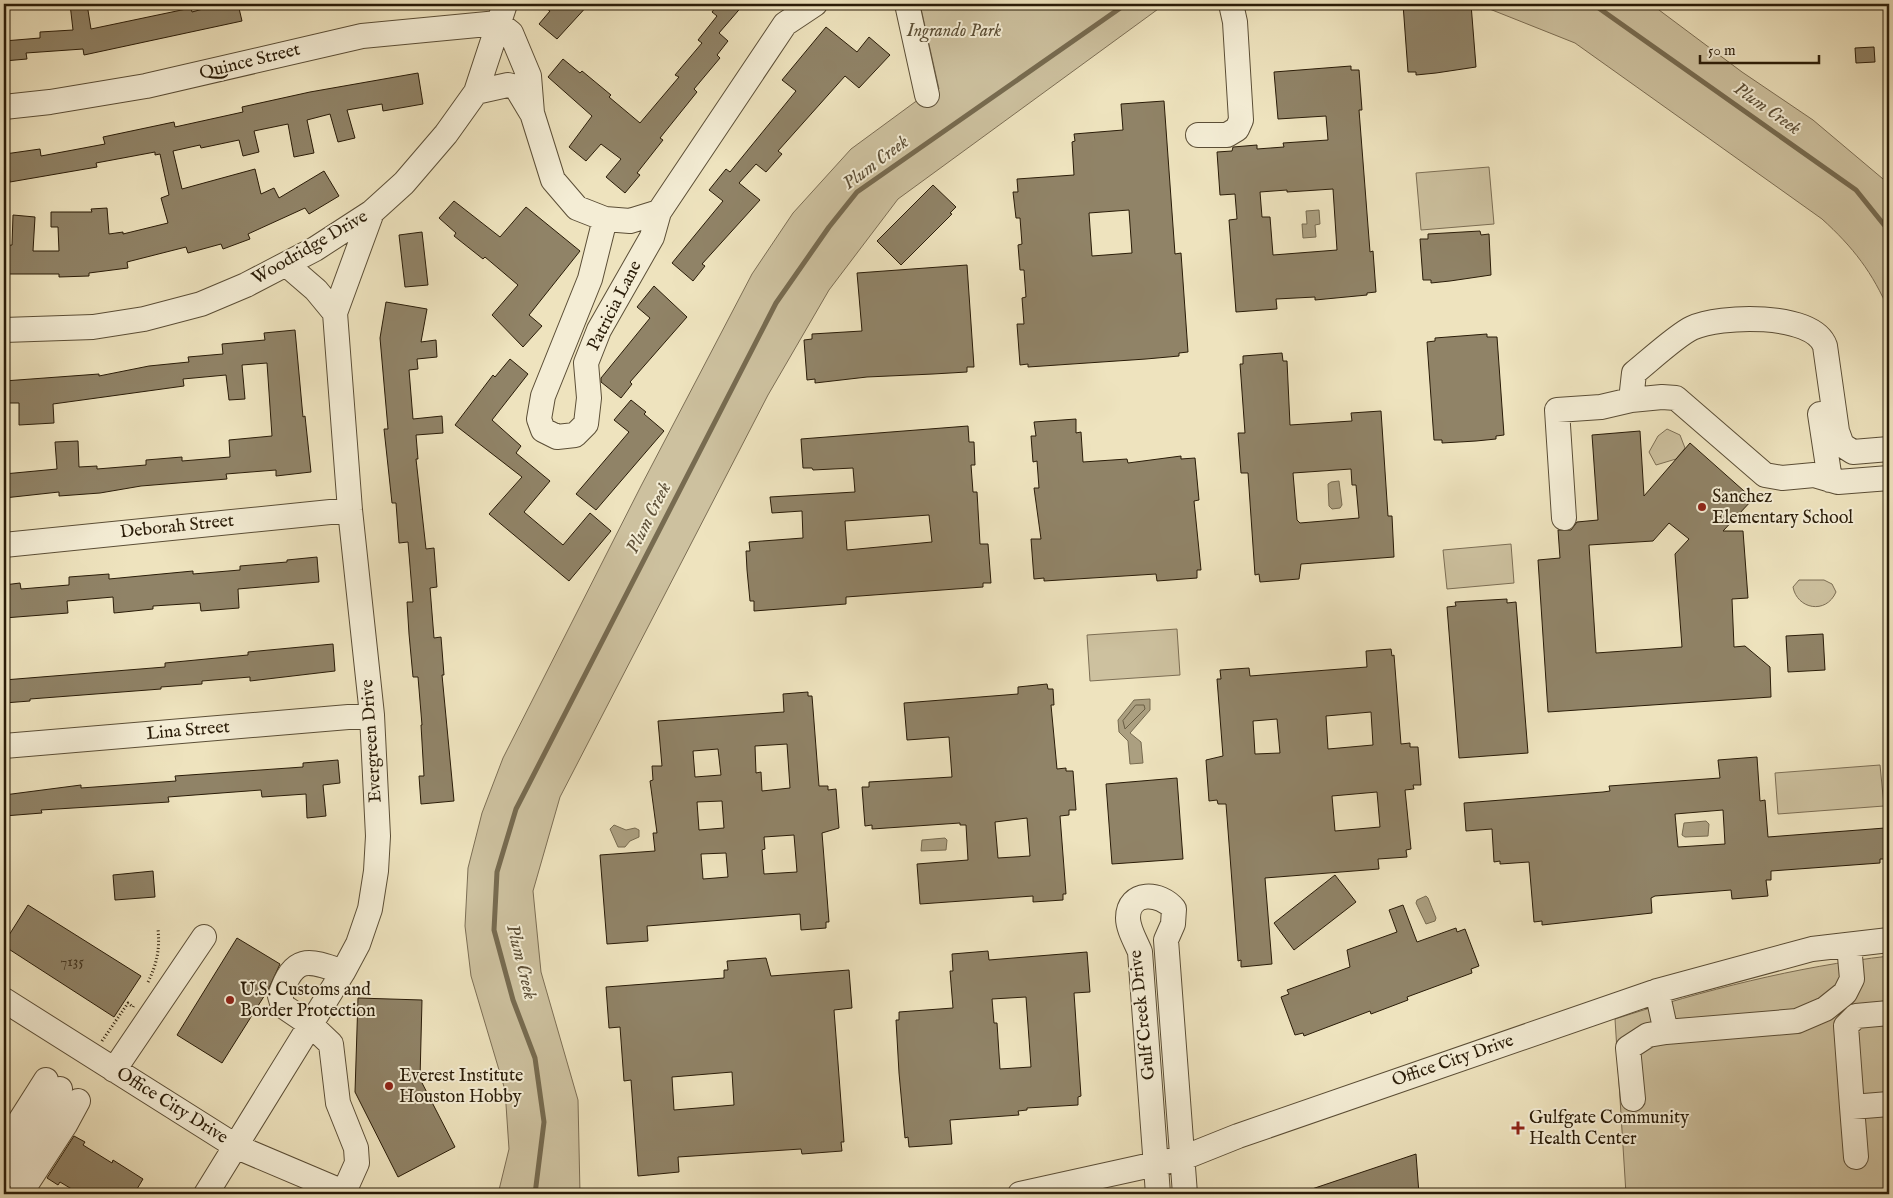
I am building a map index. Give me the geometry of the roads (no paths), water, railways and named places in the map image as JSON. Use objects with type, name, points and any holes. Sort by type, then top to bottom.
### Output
[{"type":"street","name":"Patricia Lane","points":[[605,219],[590,279],[543,396],[538,419],[544,430],[557,436],[575,435],[586,424],[589,398],[586,363],[599,330],[652,237],[659,212],[785,24],[815,4]]},
{"type":"street","points":[[907,4],[927,95]]},
{"type":"street","points":[[1198,135],[1227,134],[1237,129],[1241,120],[1235,22],[1231,4]]},
{"type":"street","points":[[498,10],[511,32],[530,76],[532,113]]},
{"type":"street","name":"Woodridge Drive","points":[[4,330],[93,327],[144,319],[201,304],[246,286],[287,265],[372,212],[404,183],[446,134],[476,92],[492,48],[498,10]]},
{"type":"street","name":"Quince Street","points":[[4,107],[50,102],[146,86],[362,36],[498,10]]},
{"type":"street","points":[[476,92],[508,85],[516,87],[532,113],[553,180],[577,208],[605,219],[630,221],[659,212]]},
{"type":"street","points":[[335,313],[372,212]]},
{"type":"street","points":[[287,265],[316,290],[335,313]]},
{"type":"street","name":"Evergreen Drive","points":[[215,1192],[237,1146],[343,972],[358,944],[370,910],[376,871],[378,836],[372,715],[350,510],[335,313]]},
{"type":"street","points":[[1631,400],[1634,373],[1692,328],[1747,317],[1803,325],[1822,340],[1825,346],[1838,431],[1842,445],[1853,452],[1889,449]]},
{"type":"street","points":[[1816,336],[1810,344],[1830,480]]},
{"type":"street","points":[[1564,518],[1557,410],[1601,407],[1631,400],[1662,397],[1676,398],[1765,475],[1782,478],[1814,475],[1838,482],[1889,478]]},
{"type":"street","name":"Deborah Street","points":[[4,545],[350,510]]},
{"type":"street","name":"Lina Street","points":[[4,746],[372,715]]},
{"type":"street","name":"Gulf Creek Drive","points":[[1158,1194],[1140,952],[1128,918],[1131,905],[1140,897],[1150,895],[1168,901],[1174,909],[1173,924],[1166,940],[1185,1194]]},
{"type":"street","points":[[114,1070],[204,937]]},
{"type":"street","name":"Office City Drive","points":[[1020,1194],[1156,1162],[1183,1158],[1238,1136],[1657,991],[1812,949],[1889,940]]},
{"type":"street","points":[[1633,1099],[1628,1048],[1648,1035],[1797,1021],[1824,1009],[1845,993],[1852,979],[1849,945]]},
{"type":"street","points":[[343,972],[307,962],[291,970],[280,996],[283,1006],[311,1025],[332,1044],[338,1103],[356,1148],[357,1163],[346,1193]]},
{"type":"street","points":[[1657,991],[1666,1032]]},
{"type":"street","name":"Office City Drive","points":[[4,1000],[237,1146],[346,1193]]},
{"type":"street","points":[[1856,1157],[1846,1026],[1856,1016],[1889,1013]]},
{"type":"street","points":[[4,1129],[60,1089]]},
{"type":"street","points":[[4,1146],[60,1089]]},
{"type":"street","points":[[4,1161],[60,1089]]},
{"type":"street","points":[[11,1186],[60,1089]]},
{"type":"street","points":[[1852,1107],[1889,1104]]},
{"type":"water","points":[[1319,210],[1320,224],[1315,225],[1316,237],[1303,238],[1302,224],[1307,224],[1306,211]]},
{"type":"water","points":[[1339,481],[1342,505],[1340,508],[1332,509],[1329,506],[1328,484]]},
{"type":"water","points":[[1150,699],[1150,710],[1130,733],[1141,742],[1143,763],[1130,764],[1128,741],[1119,732],[1118,720],[1134,700]]},
{"type":"water","points":[[1706,821],[1709,824],[1708,836],[1685,837],[1682,835],[1684,823]]},
{"type":"water","points":[[614,825],[626,830],[635,828],[639,830],[639,837],[630,841],[625,847],[618,847],[610,829]]},
{"type":"water","points":[[945,838],[947,840],[946,850],[921,851],[922,840]]},
{"type":"water","points":[[1426,896],[1436,918],[1435,921],[1426,924],[1416,903],[1417,900]]},
{"type":"waterway","name":"Plum Creek","points":[[535,1194],[544,1122],[535,1058],[513,1000],[494,930],[497,872],[516,809],[776,303],[829,227],[857,192],[1126,4]]},
{"type":"waterway","name":"Plum Creek","points":[[1593,4],[1856,190],[1889,231]]},
{"type":"place","name":"Sanchez Elementary School","points":[[1702,507]]},
{"type":"place","name":"U.S. Customs and Border Protection","points":[[230,1000]]},
{"type":"place","name":"Everest Institute Houston Hobby","points":[[389,1086]]},
{"type":"place","name":"Gulfgate Community Health Center","points":[[1518,1128]]},
{"type":"park label","name":"Ingrando Park","points":[[954,31]]}]
